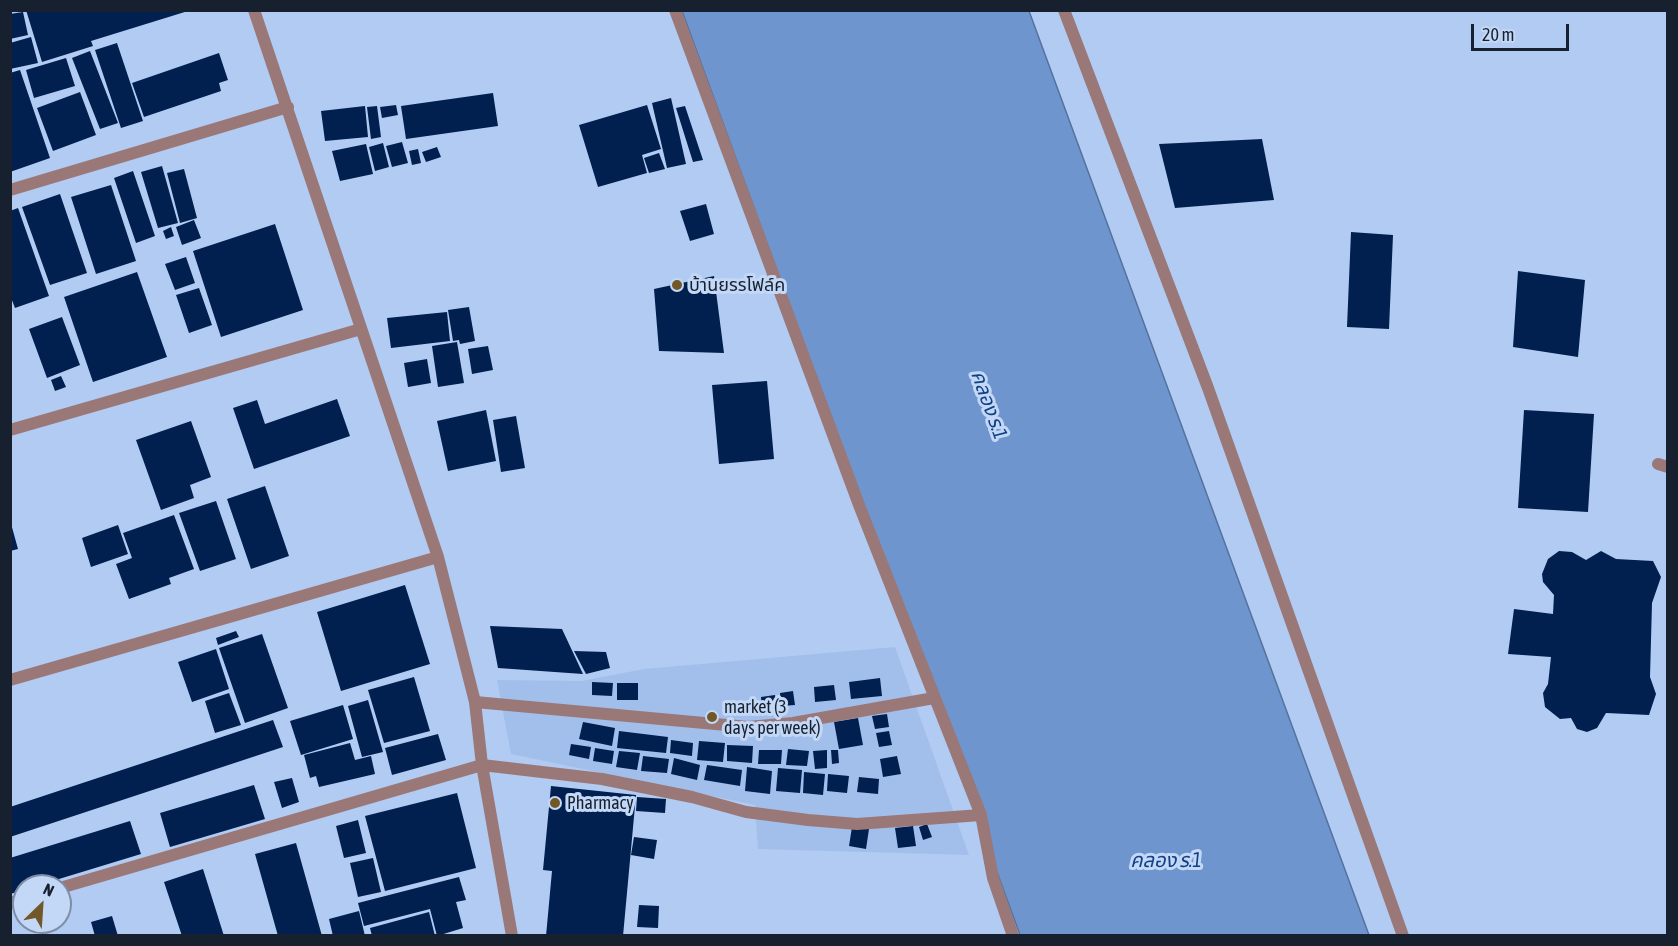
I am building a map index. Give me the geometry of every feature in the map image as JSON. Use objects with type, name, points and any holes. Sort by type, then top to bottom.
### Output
[{"type":"street","points":[[254,10],[438,557],[475,702],[482,765],[512,936]]},
{"type":"street","points":[[675,10],[859,505],[981,815],[993,878],[1013,936]]},
{"type":"street","points":[[1064,10],[1208,388],[1403,936]]},
{"type":"street","points":[[10,190],[288,107]]},
{"type":"street","points":[[10,430],[361,329]]},
{"type":"street","points":[[10,680],[438,557]]},
{"type":"street","points":[[475,702],[748,727],[793,723],[934,698]]},
{"type":"street","points":[[72,885],[482,765],[602,779],[746,812],[808,820],[857,824],[981,815]]},
{"type":"shaded area","name":"market (3 days per week)","points":[[895,647],[969,855],[758,849],[755,805],[511,754],[497,680],[582,681],[644,669]]},
{"type":"water","name":"คลอง ร.1","points":[[682,11],[1029,11],[1369,935],[1020,935]]},
{"type":"building","points":[[26,10],[188,11],[91,41],[93,46],[42,62]]},
{"type":"building","points":[[23,12],[28,35],[10,39],[10,14]]},
{"type":"building","points":[[31,37],[38,63],[10,69],[10,43]]},
{"type":"building","points":[[117,43],[143,121],[121,128],[95,50]]},
{"type":"building","points":[[90,51],[118,123],[100,129],[72,58]]},
{"type":"building","points":[[219,53],[228,80],[219,83],[221,91],[144,117],[132,83]]},
{"type":"building","points":[[66,58],[75,86],[34,98],[26,70]]},
{"type":"building","points":[[20,70],[50,158],[10,172],[10,73]]},
{"type":"building","points":[[80,92],[96,135],[53,151],[37,108]]},
{"type":"building","points":[[493,93],[498,126],[406,139],[401,106]]},
{"type":"building","points":[[671,98],[686,164],[667,168],[652,103]]},
{"type":"building","points":[[396,105],[398,115],[382,118],[380,107]]},
{"type":"building","points":[[647,105],[661,149],[642,155],[647,173],[598,187],[579,125]]},
{"type":"building","points":[[365,106],[368,137],[325,141],[321,111]]},
{"type":"building","points":[[377,106],[381,137],[371,139],[367,107]]},
{"type":"building","points":[[685,106],[703,160],[693,162],[676,108]]},
{"type":"building","points":[[1262,139],[1274,200],[1175,208],[1159,144]]},
{"type":"building","points":[[402,142],[408,163],[392,167],[386,146]]},
{"type":"building","points":[[383,143],[389,167],[375,171],[369,147]]},
{"type":"building","points":[[366,144],[373,174],[340,181],[332,151]]},
{"type":"building","points":[[437,147],[441,157],[426,162],[422,152]]},
{"type":"building","points":[[418,149],[421,163],[412,165],[409,151]]},
{"type":"building","points":[[659,153],[665,169],[649,173],[644,158]]},
{"type":"building","points":[[162,166],[178,223],[158,228],[141,172]]},
{"type":"building","points":[[184,169],[197,218],[180,223],[167,173]]},
{"type":"building","points":[[133,171],[155,236],[136,243],[114,178]]},
{"type":"building","points":[[111,185],[136,261],[96,274],[71,197]]},
{"type":"building","points":[[60,194],[87,273],[50,285],[22,207]]},
{"type":"building","points":[[706,204],[714,234],[690,241],[680,211]]},
{"type":"building","points":[[18,208],[49,296],[15,308],[10,295],[10,211]]},
{"type":"building","points":[[194,220],[201,238],[182,245],[176,227]]},
{"type":"building","points":[[275,224],[303,310],[221,337],[193,251]]},
{"type":"building","points":[[171,227],[174,236],[166,239],[163,231]]},
{"type":"building","points":[[1351,232],[1393,235],[1389,329],[1347,327]]},
{"type":"building","points":[[186,257],[195,283],[175,290],[165,264]]},
{"type":"building","points":[[1518,271],[1585,280],[1578,357],[1513,347]]},
{"type":"building","points":[[137,272],[167,357],[93,382],[64,297]]},
{"type":"building","points":[[714,276],[724,353],[659,351],[654,289]]},
{"type":"building","points":[[199,288],[212,325],[189,333],[176,295]]},
{"type":"building","points":[[469,307],[475,341],[460,344],[459,340],[453,341],[448,310]]},
{"type":"building","points":[[447,312],[450,341],[391,348],[387,318]]},
{"type":"building","points":[[62,317],[80,365],[47,378],[29,329]]},
{"type":"building","points":[[457,342],[464,383],[438,387],[432,346]]},
{"type":"building","points":[[488,346],[493,370],[472,374],[468,349]]},
{"type":"building","points":[[427,359],[431,383],[408,387],[404,363]]},
{"type":"building","points":[[61,376],[66,387],[55,391],[51,380]]},
{"type":"building","points":[[767,381],[774,459],[719,464],[712,385]]},
{"type":"building","points":[[337,399],[350,436],[254,469],[233,408],[257,400],[265,424]]},
{"type":"building","points":[[486,410],[496,461],[448,471],[437,421]]},
{"type":"building","points":[[1524,410],[1594,414],[1588,512],[1518,508]]},
{"type":"building","points":[[516,416],[525,468],[501,472],[493,420]]},
{"type":"building","points":[[191,421],[211,477],[190,485],[194,498],[161,510],[136,440]]},
{"type":"building","points":[[265,486],[289,556],[251,569],[227,499]]},
{"type":"building","points":[[216,501],[236,559],[200,571],[179,513]]},
{"type":"building","points":[[174,515],[194,569],[169,578],[171,584],[129,599],[116,564],[132,558],[123,533]]},
{"type":"building","points":[[10,520],[18,549],[10,551]]},
{"type":"building","points":[[118,525],[128,554],[91,567],[82,538]]},
{"type":"building","points":[[1559,551],[1572,552],[1586,560],[1601,551],[1616,559],[1653,561],[1661,577],[1652,603],[1650,677],[1656,694],[1649,715],[1606,713],[1597,728],[1587,732],[1577,729],[1571,718],[1560,719],[1545,707],[1543,693],[1548,684],[1551,657],[1508,654],[1514,609],[1553,614],[1554,595],[1543,582],[1542,574],[1548,559]]},
{"type":"building","points":[[405,585],[430,664],[341,691],[317,612]]},
{"type":"building","points":[[490,626],[562,629],[583,674],[498,668]]},
{"type":"building","points":[[236,631],[239,637],[218,645],[216,638]]},
{"type":"building","points":[[262,634],[288,708],[245,723],[219,648]]},
{"type":"building","points":[[216,649],[229,689],[192,702],[178,662]]},
{"type":"building","points":[[574,651],[606,652],[610,668],[586,674]]},
{"type":"building","points":[[414,677],[430,731],[384,743],[368,690]]},
{"type":"building","points":[[880,678],[882,696],[851,699],[849,682]]},
{"type":"building","points":[[592,682],[613,683],[612,696],[592,695]]},
{"type":"building","points":[[617,683],[638,683],[638,700],[617,700]]},
{"type":"building","points":[[834,685],[836,700],[815,702],[814,687]]},
{"type":"building","points":[[793,691],[795,705],[781,706],[780,693]]},
{"type":"building","points":[[229,693],[241,725],[215,733],[205,701]]},
{"type":"building","points":[[775,695],[777,707],[762,709],[761,697]]},
{"type":"building","points":[[368,700],[383,752],[362,757],[348,706]]},
{"type":"building","points":[[343,705],[353,739],[301,755],[290,721]]},
{"type":"building","points":[[887,714],[889,727],[875,729],[872,716]]},
{"type":"building","points":[[858,718],[863,745],[839,749],[834,722]]},
{"type":"building","points":[[273,720],[283,747],[10,837],[10,807]]},
{"type":"building","points":[[583,722],[615,728],[612,746],[579,739]]},
{"type":"building","points":[[619,731],[668,737],[666,753],[617,748]]},
{"type":"building","points":[[889,731],[892,745],[879,747],[876,733]]},
{"type":"building","points":[[438,734],[446,760],[392,775],[385,748]]},
{"type":"building","points":[[671,740],[693,743],[692,756],[670,753]]},
{"type":"building","points":[[699,741],[725,743],[723,762],[697,760]]},
{"type":"building","points":[[350,743],[355,760],[371,756],[375,774],[319,787],[316,776],[310,778],[304,755]]},
{"type":"building","points":[[571,744],[591,747],[589,759],[569,755]]},
{"type":"building","points":[[727,745],[753,746],[752,763],[727,761]]},
{"type":"building","points":[[595,748],[614,751],[612,764],[593,761]]},
{"type":"building","points":[[788,749],[809,751],[807,766],[786,765]]},
{"type":"building","points":[[759,750],[782,750],[781,764],[758,764]]},
{"type":"building","points":[[827,750],[827,768],[815,769],[813,751]]},
{"type":"building","points":[[831,750],[838,750],[839,763],[832,764]]},
{"type":"building","points":[[619,751],[640,753],[637,770],[616,767]]},
{"type":"building","points":[[643,756],[669,759],[667,773],[641,771]]},
{"type":"building","points":[[897,756],[901,774],[883,777],[880,759]]},
{"type":"building","points":[[674,758],[700,765],[697,780],[671,774]]},
{"type":"building","points":[[707,765],[742,770],[740,786],[704,780]]},
{"type":"building","points":[[747,767],[772,771],[770,794],[745,791]]},
{"type":"building","points":[[778,768],[802,770],[800,793],[776,791]]},
{"type":"building","points":[[804,772],[825,774],[823,795],[803,793]]},
{"type":"building","points":[[828,774],[849,776],[847,793],[827,791]]},
{"type":"building","points":[[859,777],[879,779],[878,794],[857,792]]},
{"type":"building","points":[[292,778],[299,802],[282,808],[274,782]]},
{"type":"building","points":[[254,785],[265,819],[170,847],[160,813]]},
{"type":"building","points":[[551,786],[636,795],[623,936],[546,936],[552,871],[543,870]]},
{"type":"building","points":[[457,793],[476,868],[385,891],[365,816]]},
{"type":"building","points":[[637,797],[666,799],[665,813],[636,811]]},
{"type":"building","points":[[358,820],[366,853],[344,858],[336,826]]},
{"type":"building","points":[[130,821],[141,854],[72,875],[12,874],[12,893],[10,894],[10,858]]},
{"type":"building","points":[[927,824],[932,837],[923,840],[919,827]]},
{"type":"building","points":[[913,826],[916,846],[898,848],[895,828]]},
{"type":"building","points":[[852,827],[869,829],[866,849],[849,846]]},
{"type":"building","points":[[634,837],[657,840],[654,859],[631,855]]},
{"type":"building","points":[[296,843],[322,936],[278,936],[255,854]]},
{"type":"building","points":[[373,858],[381,892],[358,897],[350,863]]},
{"type":"building","points":[[203,869],[224,936],[182,936],[164,882]]},
{"type":"building","points":[[459,877],[466,900],[456,902],[463,928],[437,936],[430,909],[364,926],[358,903]]},
{"type":"building","points":[[639,905],[659,906],[658,928],[637,927]]},
{"type":"building","points":[[359,911],[365,936],[333,936],[329,919]]},
{"type":"building","points":[[429,912],[435,936],[372,936],[370,928]]},
{"type":"building","points":[[112,916],[118,936],[95,936],[91,922]]},
{"type":"place","name":"บ้านยรรโฟล์ค","points":[[677,285]]},
{"type":"place","name":"market (3 days per week)","points":[[712,717]]},
{"type":"place","name":"Pharmacy","points":[[555,803]]}]
